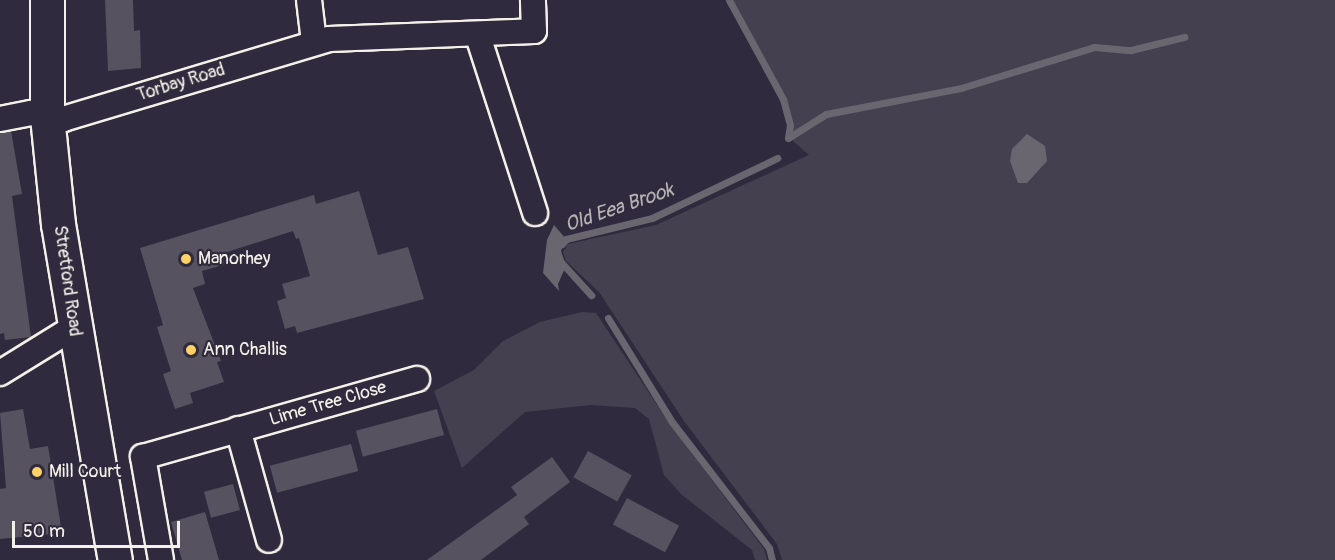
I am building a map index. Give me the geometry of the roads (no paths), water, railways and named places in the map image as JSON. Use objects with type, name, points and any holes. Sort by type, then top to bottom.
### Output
[{"type":"main road","name":"Stretford Road","points":[[47,0],[47,116],[73,328],[115,560]]},
{"type":"street","points":[[309,0],[314,42]]},
{"type":"street","name":"Torbay Road","points":[[0,119],[31,113],[63,119],[314,42],[345,38],[478,36],[534,31],[533,0]]},
{"type":"street","points":[[478,36],[535,213]]},
{"type":"street","points":[[0,373],[73,328]]},
{"type":"street","name":"Lime Tree Close","points":[[161,560],[143,457],[417,379]]},
{"type":"street","points":[[238,429],[269,540]]},
{"type":"waterway","name":"Old Eea Brook","points":[[729,0],[783,99],[790,125],[788,138]]},
{"type":"waterway","points":[[788,138],[826,114],[961,88],[1094,47],[1131,50],[1184,37]]},
{"type":"waterway","name":"Old Eea Brook","points":[[562,244],[566,239],[652,218],[777,158]]},
{"type":"waterway","name":"Old Eea Brook","points":[[561,262],[591,295]]},
{"type":"waterway","name":"Old Eea Brook","points":[[608,318],[672,422],[769,548],[772,560]]},
{"type":"place","name":"Manorhey","points":[[186,259]]},
{"type":"place","name":"Ann Challis","points":[[191,350]]},
{"type":"place","name":"Mill Court","points":[[37,472]]}]
